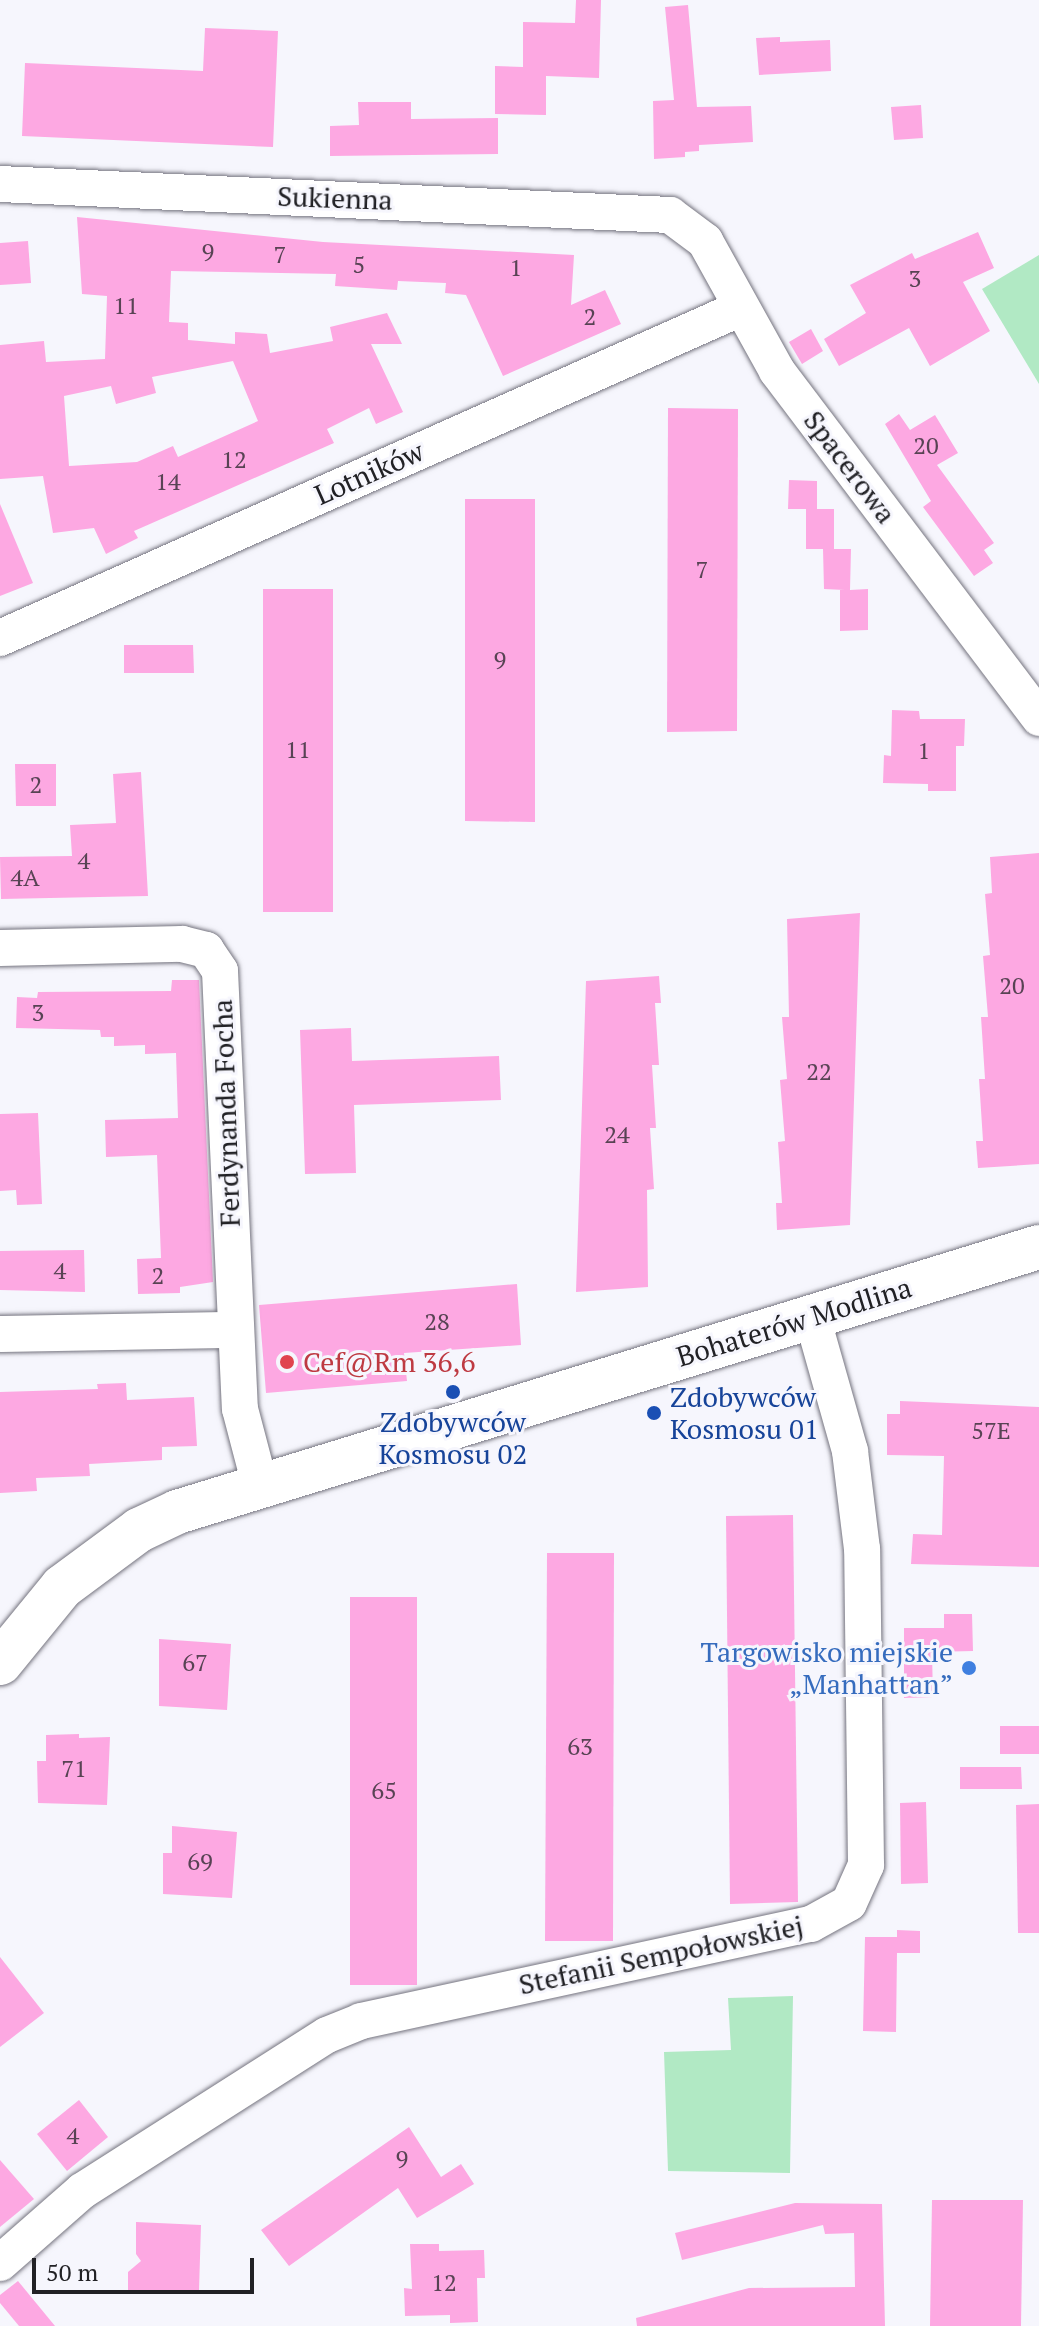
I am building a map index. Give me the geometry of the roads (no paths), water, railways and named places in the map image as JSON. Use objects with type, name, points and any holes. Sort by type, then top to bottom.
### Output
[{"type":"main road","name":"Bohaterów Modlina","points":[[1,1659],[62,1587],[98,1557],[177,1512],[1039,1247]]},
{"type":"street","name":"Sukienna","points":[[0,184],[670,215]]},
{"type":"street","name":"Spacerowa","points":[[670,215],[705,241],[739,309],[777,371],[1039,718]]},
{"type":"street","name":"Lotników","points":[[0,638],[739,309]]},
{"type":"street","name":"Ferdynanda Focha","points":[[0,948],[182,944],[206,950],[220,971],[240,1409],[260,1485]]},
{"type":"street","name":"Stefanii Sempołowskiej","points":[[0,2263],[82,2191],[327,2035],[361,2021],[811,1924],[849,1903],[866,1865],[862,1549],[850,1451],[812,1317]]},
{"type":"street","points":[[0,1334],[235,1330]]},
{"type":"place","name":"Cef@Rm 36,6","points":[[287,1362]]},
{"type":"place","name":"Zdobywców Kosmosu 02","points":[[453,1392]]},
{"type":"place","name":"Zdobywców Kosmosu 01","points":[[654,1413]]},
{"type":"place","name":"Targowisko miejskie „Manhattan”","points":[[969,1668]]}]
